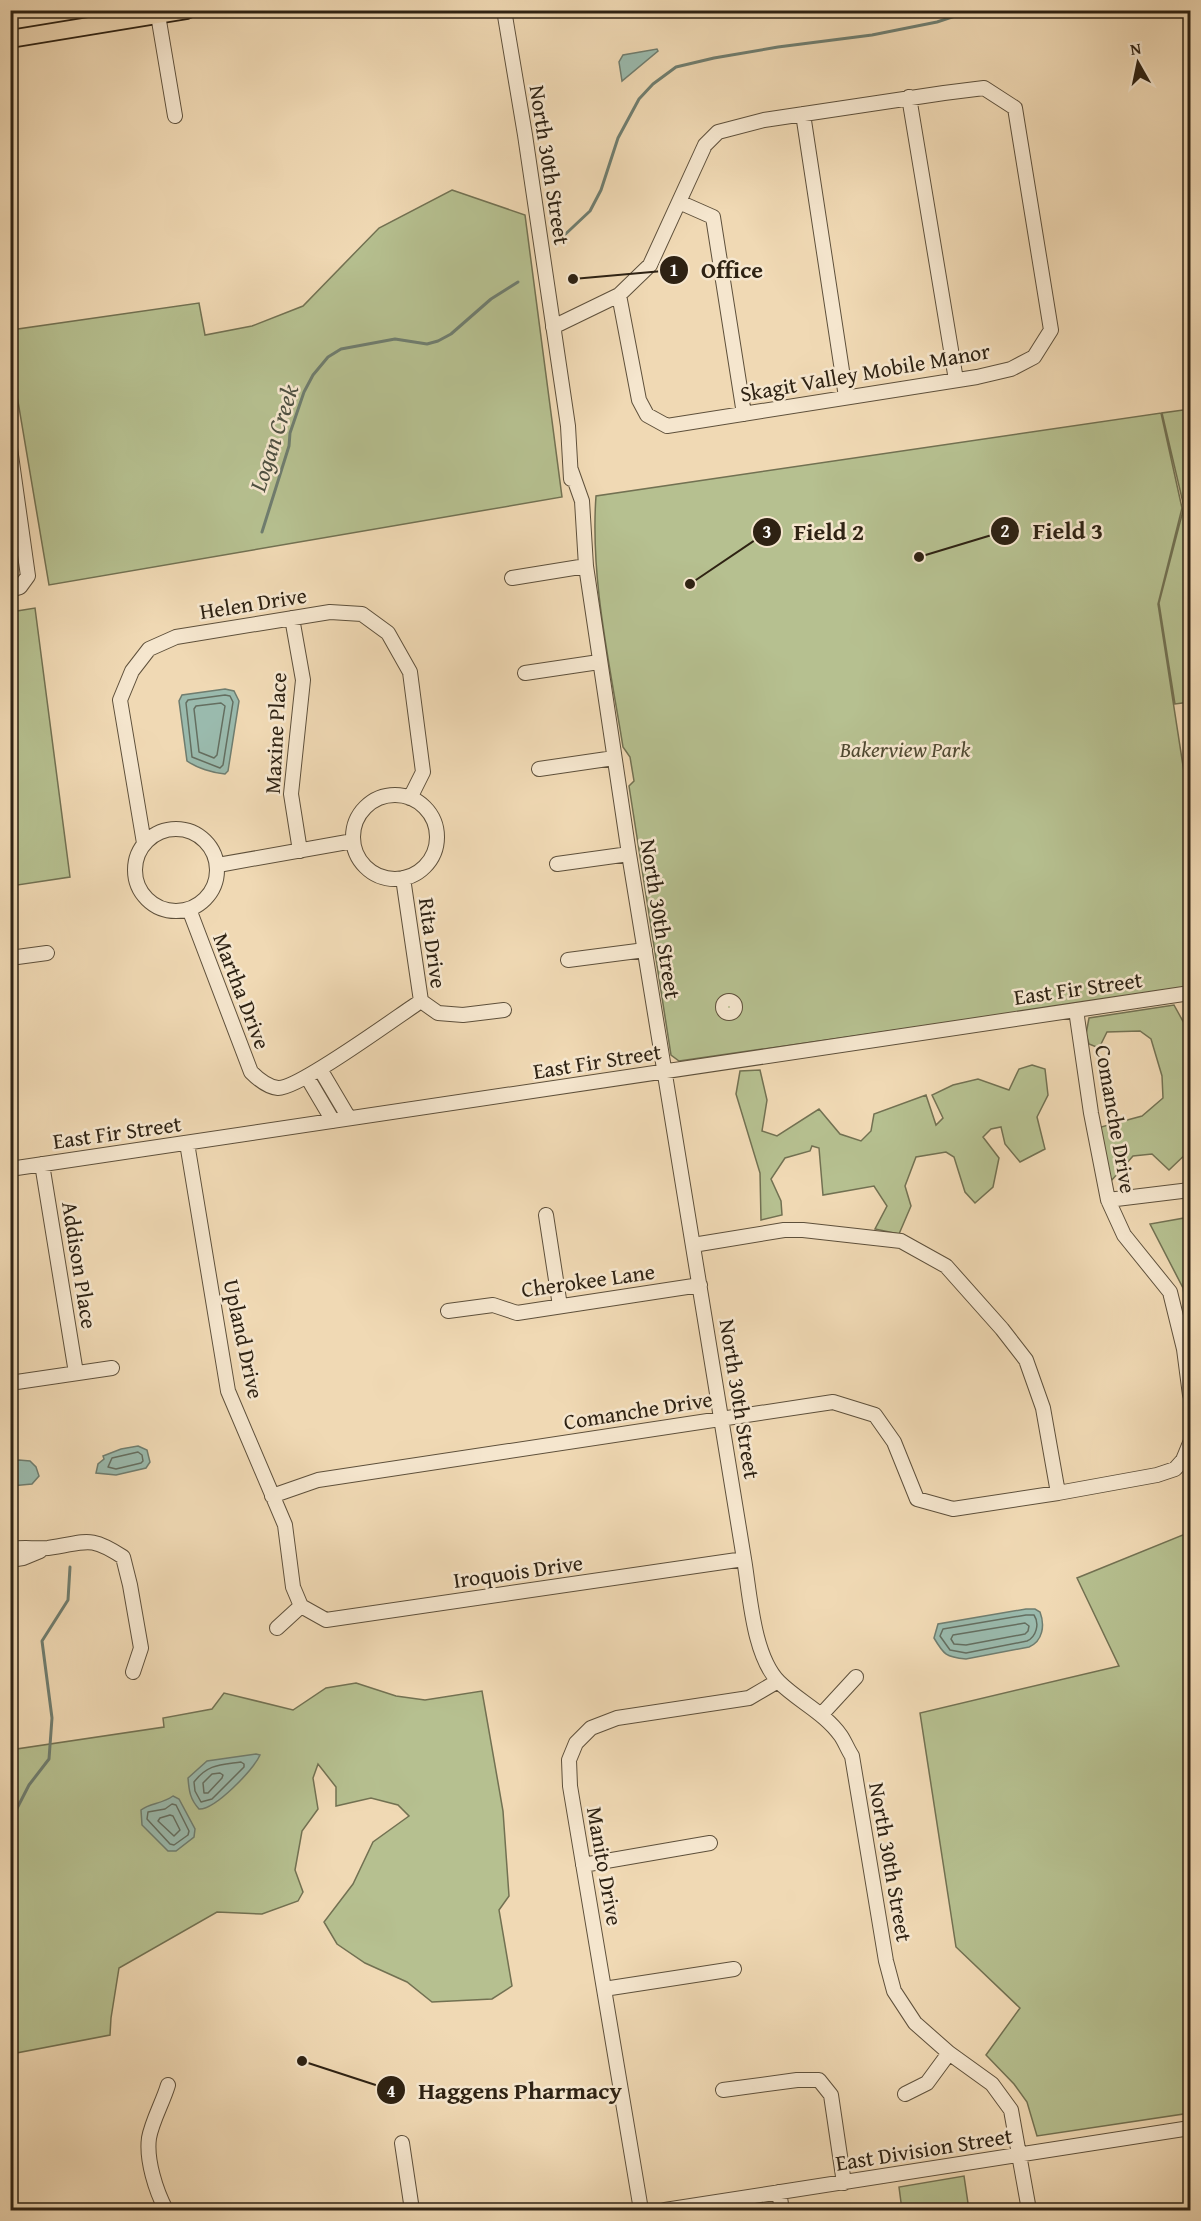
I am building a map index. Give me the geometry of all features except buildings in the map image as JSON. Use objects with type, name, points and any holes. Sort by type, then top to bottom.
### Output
[{"type":"main road","points":[[10,39],[187,10]]},
{"type":"street","name":"North 30th Street","points":[[504,10],[568,426],[572,502],[586,566],[629,854],[759,1642],[778,1681],[821,1715],[841,1735],[852,1756],[886,1961],[894,1990],[915,2023],[949,2053],[992,2084],[1011,2110],[1021,2155],[1029,2211]]},
{"type":"street","points":[[158,15],[175,116]]},
{"type":"street","name":"Skagit Valley Mobile Manor","points":[[553,327],[620,295],[650,265],[705,145],[718,132],[764,120],[909,97],[984,88],[1015,108],[1051,330],[1034,357],[1011,369],[956,380],[667,426],[647,415],[639,400],[620,295]]},
{"type":"street","points":[[909,97],[956,380]]},
{"type":"street","points":[[803,114],[846,397]]},
{"type":"street","points":[[679,202],[713,217],[744,414]]},
{"type":"street","points":[[10,448],[28,576],[20,587],[10,590]]},
{"type":"street","points":[[512,578],[586,566]]},
{"type":"street","name":"Helen Drive","points":[[144,843],[120,700],[132,671],[149,649],[176,637],[330,612],[362,614],[388,633],[410,672],[423,772],[410,798]]},
{"type":"street","name":"Maxine Place","points":[[292,618],[303,680],[291,794],[300,851]]},
{"type":"street","points":[[525,673],[599,662]]},
{"type":"street","points":[[539,769],[614,758]]},
{"type":"street","points":[[396,795],[410,798],[422,805],[431,815],[436,827],[437,841],[434,854],[416,873],[403,878],[380,876],[362,862],[353,841],[357,820],[370,804],[382,797],[396,795]]},
{"type":"street","points":[[172,828],[188,830],[202,837],[213,849],[218,865],[215,884],[205,900],[189,909],[171,911],[154,905],[141,893],[135,877],[136,859],[144,843],[156,833],[172,828]]},
{"type":"street","points":[[218,865],[353,841]]},
{"type":"street","points":[[557,864],[629,854]]},
{"type":"street","name":"Rita Drive","points":[[263,1083],[279,1088],[307,1077],[421,1001],[403,878]]},
{"type":"street","name":"Martha Drive","points":[[189,909],[251,1072],[263,1083]]},
{"type":"street","points":[[568,960],[645,950]]},
{"type":"street","points":[[10,958],[48,952]]},
{"type":"street","name":"East Fir Street","points":[[10,1169],[1191,993]]},
{"type":"street","points":[[421,1001],[438,1013],[463,1015],[504,1010]]},
{"type":"street","name":"Comanche Drive","points":[[1076,1010],[1091,1113],[1108,1200],[1124,1235],[1170,1292],[1187,1348],[1191,1395]]},
{"type":"street","points":[[320,1068],[349,1118]]},
{"type":"street","points":[[307,1077],[333,1121]]},
{"type":"street","name":"Upland Drive","points":[[187,1143],[228,1391],[285,1525],[293,1587],[301,1606]]},
{"type":"street","name":"Addison Place","points":[[42,1164],[76,1373]]},
{"type":"street","points":[[1108,1200],[1191,1190]]},
{"type":"street","points":[[546,1215],[560,1306]]},
{"type":"street","points":[[693,1245],[784,1230],[803,1230],[901,1241],[946,1266],[1002,1329],[1026,1360],[1043,1407],[1058,1493]]},
{"type":"street","name":"Cherokee Lane","points":[[448,1311],[494,1305],[517,1313],[700,1285]]},
{"type":"street","points":[[10,1383],[111,1368]]},
{"type":"street","name":"Comanche Drive","points":[[272,1496],[318,1480],[833,1402],[874,1415],[894,1442],[917,1499],[953,1509],[1157,1475],[1175,1469],[1183,1461],[1191,1443]]},
{"type":"street","points":[[10,1549],[45,1548],[89,1541],[104,1544],[123,1557],[141,1647],[133,1672]]},
{"type":"street","points":[[10,1560],[23,1558],[45,1548]]},
{"type":"street","name":"Iroquois Drive","points":[[301,1606],[326,1620],[744,1559]]},
{"type":"street","points":[[277,1628],[301,1606]]},
{"type":"street","points":[[821,1715],[856,1677]]},
{"type":"street","name":"Manito Drive","points":[[641,2211],[570,1786],[569,1760],[576,1743],[591,1728],[617,1718],[749,1698],[778,1681]]},
{"type":"street","points":[[583,1865],[710,1843]]},
{"type":"street","points":[[604,1989],[734,1969]]},
{"type":"street","points":[[905,2094],[927,2083],[949,2053]]},
{"type":"street","points":[[723,2090],[797,2080],[819,2080],[831,2095],[844,2183]]},
{"type":"street","points":[[166,2211],[157,2192],[149,2138],[168,2085]]},
{"type":"street","name":"East Division Street","points":[[665,2211],[1191,2128]]},
{"type":"street","points":[[402,2143],[412,2211]]},
{"type":"street","points":[[779,2193],[782,2211]]},
{"type":"green space","points":[[452,190],[525,215],[562,497],[49,585],[11,360],[11,330],[199,303],[205,335],[252,326],[303,306],[379,228]]},
{"type":"green space","points":[[1190,409],[1190,702],[1175,704],[1159,603],[1184,507],[1162,413]]},
{"type":"green space","name":"Bakerview Park","points":[[1161,413],[1182,508],[1158,604],[1190,811],[1190,988],[679,1061],[671,1055],[629,786],[634,781],[630,757],[623,747],[602,622],[596,559],[596,496]]},
{"type":"green space","points":[[35,608],[70,877],[11,886],[11,612]]},
{"type":"green space","points":[[1174,1005],[1190,1034],[1190,1150],[1169,1170],[1152,1154],[1133,1156],[1111,1181],[1102,1148],[1101,1127],[1142,1116],[1163,1098],[1162,1076],[1151,1039],[1140,1031],[1107,1032],[1099,1048],[1089,1044],[1086,1034],[1089,1018]]},
{"type":"green space","points":[[1032,1065],[1045,1069],[1048,1095],[1037,1117],[1045,1149],[1020,1162],[1005,1144],[1001,1127],[991,1129],[983,1137],[999,1158],[993,1187],[975,1203],[965,1192],[954,1157],[946,1152],[916,1157],[905,1186],[911,1206],[899,1234],[875,1229],[887,1206],[874,1186],[823,1195],[819,1148],[812,1146],[810,1151],[785,1158],[771,1179],[781,1201],[782,1215],[761,1220],[760,1173],[736,1094],[740,1071],[760,1070],[767,1100],[762,1131],[777,1136],[819,1109],[840,1134],[861,1141],[871,1131],[874,1114],[926,1095],[936,1125],[943,1118],[932,1095],[953,1085],[978,1079],[1009,1090],[1019,1069]]},
{"type":"green space","points":[[1190,1217],[1190,1332],[1183,1288],[1150,1224]]},
{"type":"green space","points":[[1190,1532],[1190,2113],[1037,2136],[1027,2102],[1014,2084],[986,2055],[1020,2008],[956,1947],[920,1713],[1119,1666],[1077,1578]]},
{"type":"green space","points":[[356,1683],[396,1696],[425,1700],[482,1691],[503,1811],[509,1896],[499,1910],[512,1986],[492,1999],[432,2002],[407,1982],[365,1963],[337,1944],[324,1922],[353,1884],[373,1842],[409,1816],[398,1805],[371,1798],[336,1806],[336,1787],[318,1764],[313,1778],[318,1809],[302,1831],[295,1870],[303,1892],[298,1901],[262,1914],[217,1912],[119,1968],[110,2035],[11,2054],[10,1750],[164,1727],[163,1718],[212,1709],[224,1693],[293,1710],[326,1688]]},
{"type":"green space","points":[[964,2176],[969,2210],[902,2210],[899,2187]]},
{"type":"water","points":[[657,49],[658,51],[622,81],[619,62],[623,55]]},
{"type":"water","points":[[225,689],[234,691],[239,701],[228,771],[225,774],[205,770],[187,761],[179,701],[182,695]]},
{"type":"water","points":[[138,1446],[147,1450],[150,1462],[146,1468],[116,1475],[96,1473],[98,1464],[104,1459],[103,1456]]},
{"type":"water","points":[[30,1461],[36,1467],[39,1476],[32,1484],[11,1486],[11,1462]]},
{"type":"water","points":[[1035,1609],[1040,1612],[1042,1622],[1040,1637],[1029,1647],[966,1659],[946,1654],[934,1638],[938,1624]]},
{"type":"water","points":[[260,1755],[256,1762],[233,1788],[206,1808],[199,1809],[190,1795],[188,1778],[207,1761]]},
{"type":"water","points":[[173,1796],[179,1799],[195,1829],[194,1837],[176,1851],[168,1851],[142,1825],[141,1810]]},
{"type":"waterway","name":"Logan Creek","points":[[556,243],[590,211],[601,190],[618,138],[639,99],[653,84],[676,67],[778,47],[872,35],[937,22],[973,10]]},
{"type":"waterway","name":"Logan Creek","points":[[262,532],[304,392],[313,375],[328,357],[341,349],[395,339],[427,344],[438,341],[451,334],[491,299],[518,282]]},
{"type":"waterway","name":"Logan Creek","points":[[10,1822],[29,1785],[49,1759],[52,1718],[42,1641],[68,1600],[70,1567]]},
{"type":"place","name":"Office","points":[[573,279]]},
{"type":"place","name":"Field 3","points":[[919,557]]},
{"type":"place","name":"Field 2","points":[[690,584]]},
{"type":"place","name":"Haggens Pharmacy","points":[[302,2061]]}]
